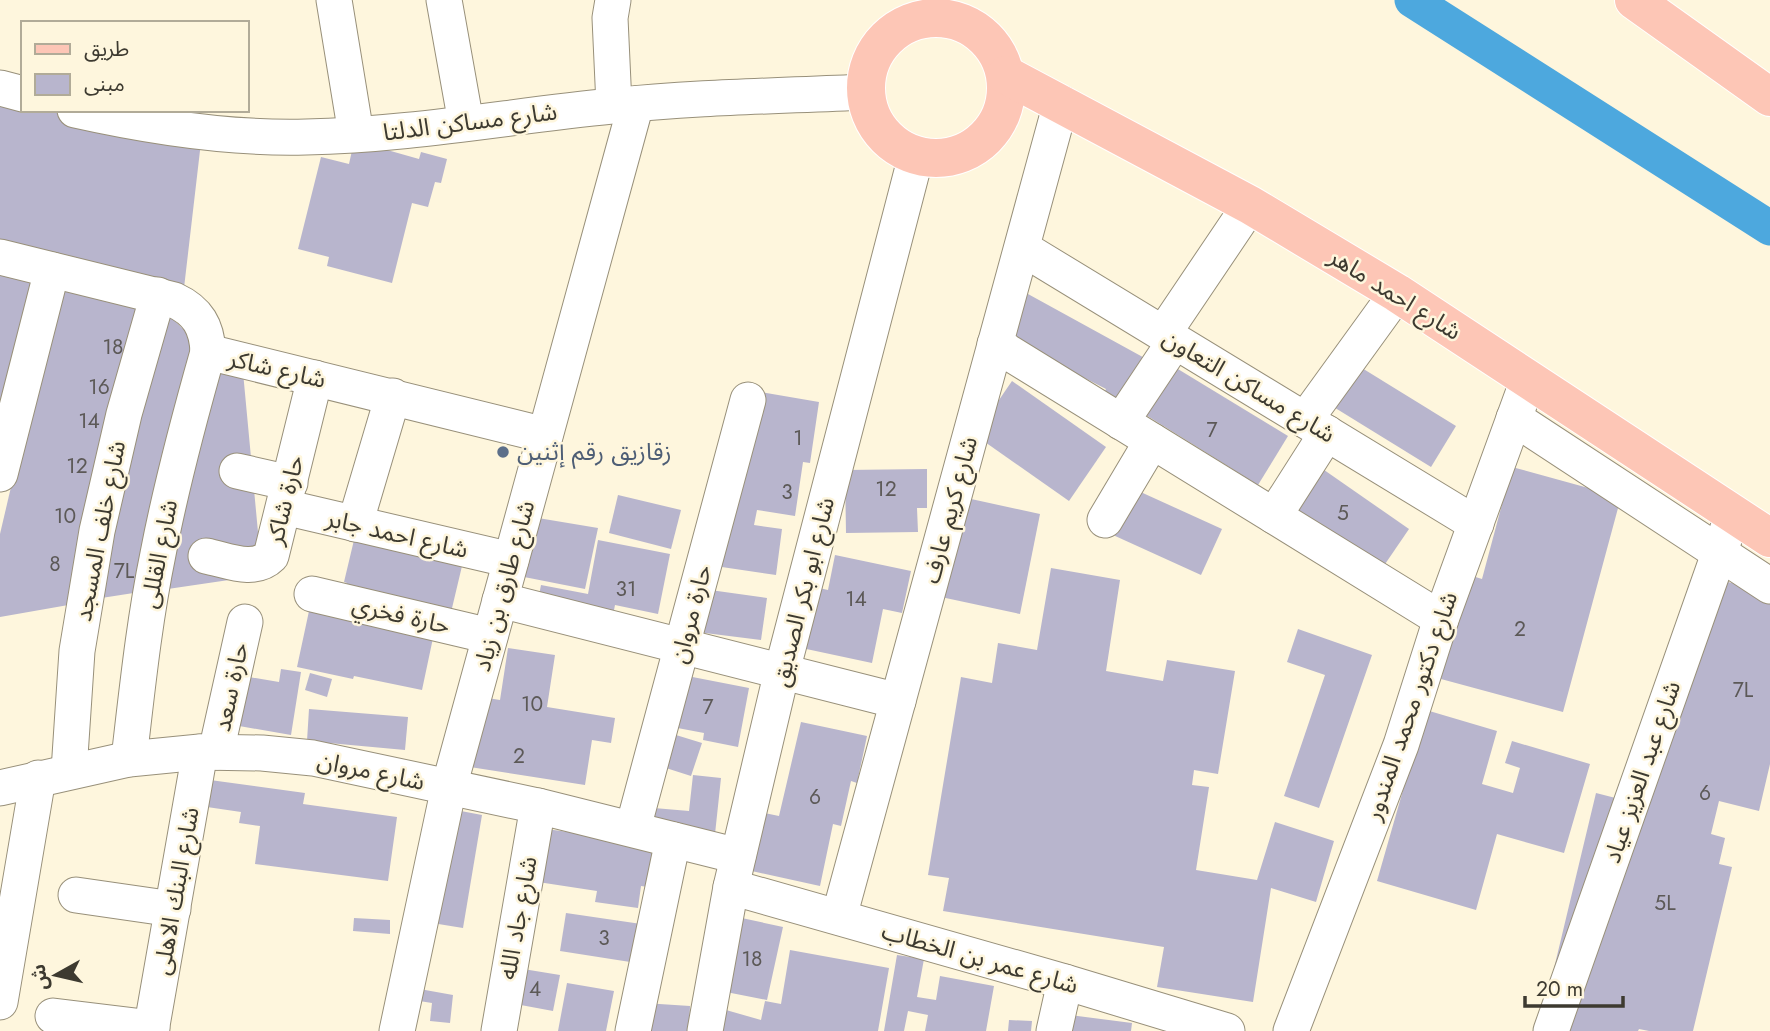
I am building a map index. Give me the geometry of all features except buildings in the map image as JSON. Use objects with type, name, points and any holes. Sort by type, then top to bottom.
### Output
[{"type":"main road","points":[[1634,0],[1770,97]]},
{"type":"main road","points":[[924,9],[961,22],[982,34],[997,52],[1006,75],[1006,99],[998,122],[984,141],[963,154],[940,159],[916,156],[896,147],[880,132],[870,113],[865,92],[868,68],[878,47],[895,29],[924,9]]},
{"type":"main road","name":"شارع احمد ماهر","points":[[1006,75],[1250,205],[1397,293],[1770,538]]},
{"type":"street","points":[[334,0],[356,134]]},
{"type":"street","points":[[444,0],[466,123]]},
{"type":"street","name":"شارع طارق بن زياد","points":[[397,1031],[449,787],[545,435],[625,105],[610,18],[613,0]]},
{"type":"street","points":[[0,88],[21,93]]},
{"type":"street","name":"شارع مساكن الدلتا","points":[[85,112],[152,126],[229,135],[305,137],[625,105],[865,92]]},
{"type":"street","name":"شارع كريم عارف","points":[[839,918],[1061,103]]},
{"type":"street","name":"شارع ابو بكر الصديق","points":[[705,1031],[735,871],[782,671],[916,156]]},
{"type":"street","points":[[1121,422],[1169,337],[1250,205]]},
{"type":"street","name":"شارع مساكن التعاون","points":[[1022,248],[1476,524]]},
{"type":"street","name":"شارع شاكر","points":[[0,257],[174,300],[193,311],[205,330],[208,352],[545,435]]},
{"type":"street","points":[[0,474],[52,270]]},
{"type":"street","points":[[1274,516],[1316,427],[1397,293]]},
{"type":"street","name":"شارع خلف المسجد","points":[[0,1002],[54,775],[97,531],[124,414],[158,295]]},
{"type":"street","points":[[995,344],[1441,620]]},
{"type":"street","name":"شارع القللى","points":[[129,759],[140,656],[158,554],[180,453],[208,352]]},
{"type":"street","name":"حارة شاكر","points":[[206,556],[251,565],[265,561],[274,549],[315,378]]},
{"type":"street","name":"شارع دكتور محمد المندور","points":[[1291,1031],[1401,745],[1441,620],[1528,380]]},
{"type":"street","points":[[355,524],[393,396]]},
{"type":"street","name":"حارة مروان","points":[[633,828],[748,400]]},
{"type":"street","points":[[1514,418],[1770,586]]},
{"type":"street","points":[[1105,520],[1152,441]]},
{"type":"street","name":"شارع احمد جابر","points":[[237,471],[355,524],[511,560]]},
{"type":"street","name":"شارع عبد العزيز عياد","points":[[1551,1031],[1733,514]]},
{"type":"street","name":"حارة فخري","points":[[312,594],[490,636]]},
{"type":"street","points":[[500,600],[898,701]]},
{"type":"street","name":"حارة سعد","points":[[208,752],[245,622]]},
{"type":"street","name":"شارع مروان","points":[[0,788],[129,759],[208,752],[313,758],[633,828],[673,840],[735,871]]},
{"type":"street","name":"شارع البنك الاهلى","points":[[151,1030],[173,909],[208,752]]},
{"type":"street","name":"شارع جاد الله","points":[[499,1031],[538,806]]},
{"type":"street","points":[[632,1031],[673,840]]},
{"type":"street","name":"شارع عمر بن الخطاب","points":[[735,871],[839,918],[1227,1031]]},
{"type":"street","points":[[76,895],[173,909]]},
{"type":"street","points":[[1054,1031],[1065,982]]},
{"type":"street","points":[[53,1016],[151,1030]]},
{"type":"waterway","points":[[1412,0],[1770,228]]},
{"type":"place","name":"زقازيق رقم إثنين","points":[[503,452]]}]
